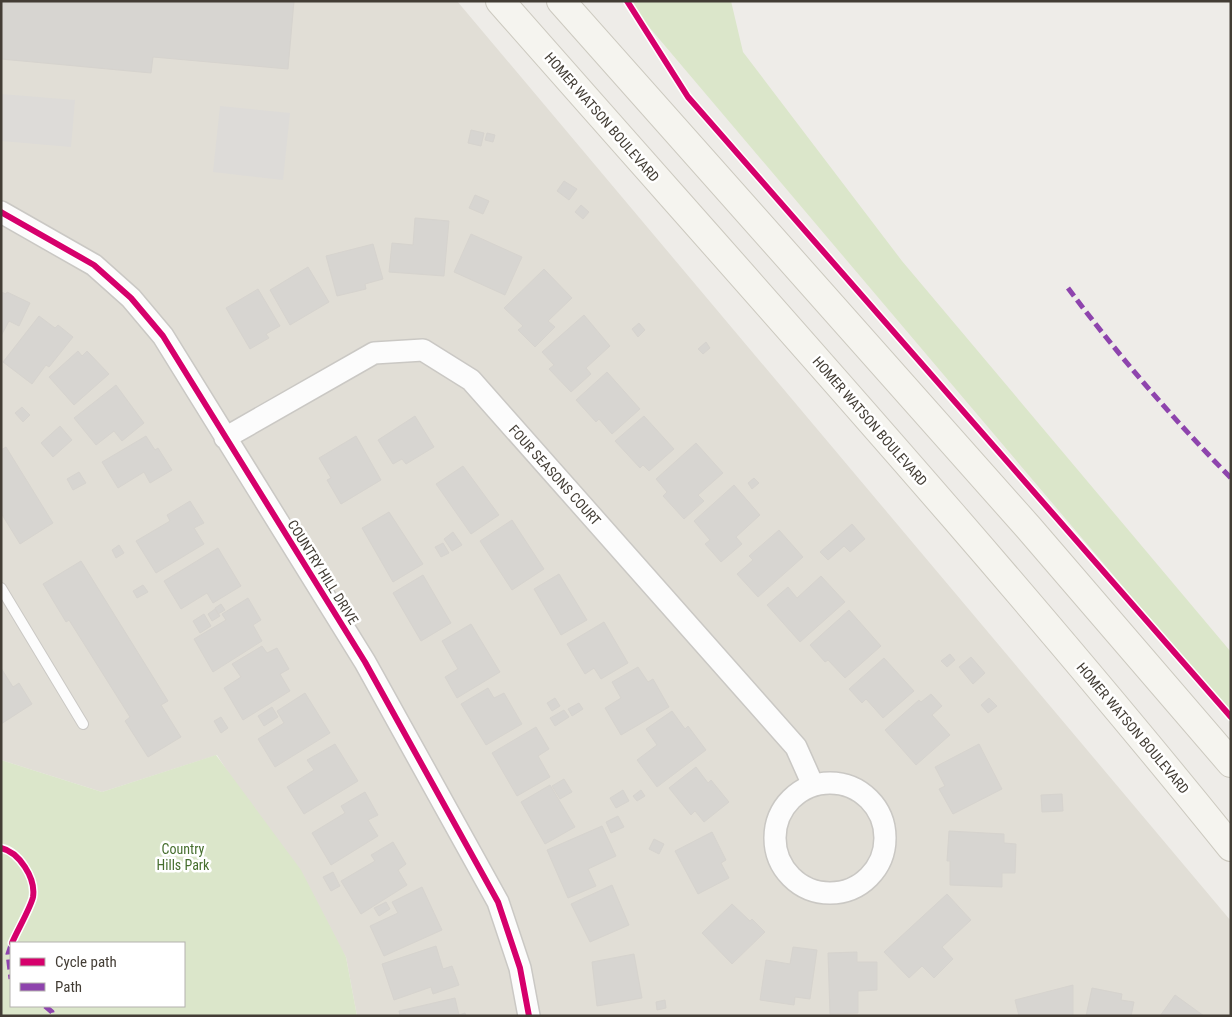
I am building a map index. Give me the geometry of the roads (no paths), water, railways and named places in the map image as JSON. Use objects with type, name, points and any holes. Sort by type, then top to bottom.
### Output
[{"type":"main road","name":"HOMER WATSON BOULEVARD","points":[[500,1],[990,557],[1138,732],[1231,847]]},
{"type":"main road","points":[[561,1],[1022,520],[1231,763]]},
{"type":"street","name":"COUNTRY HILL DRIVE","points":[[1,212],[94,265],[130,298],[162,336],[365,662],[498,902],[520,968],[529,1016]]},
{"type":"street","name":"FOUR SEASONS COURT","points":[[225,438],[374,353],[423,350],[471,380],[796,747],[813,785]]},
{"type":"street","points":[[836,782],[854,788],[871,801],[881,817],[886,835],[883,854],[876,869],[863,883],[848,890],[830,893],[813,891],[796,882],[783,868],[776,851],[775,830],[781,811],[796,794],[813,785],[836,782]]},
{"type":"lane","points":[[1,588],[83,724]]},
{"type":"park label","name":"Country Hills Park","points":[[183,858]]}]
